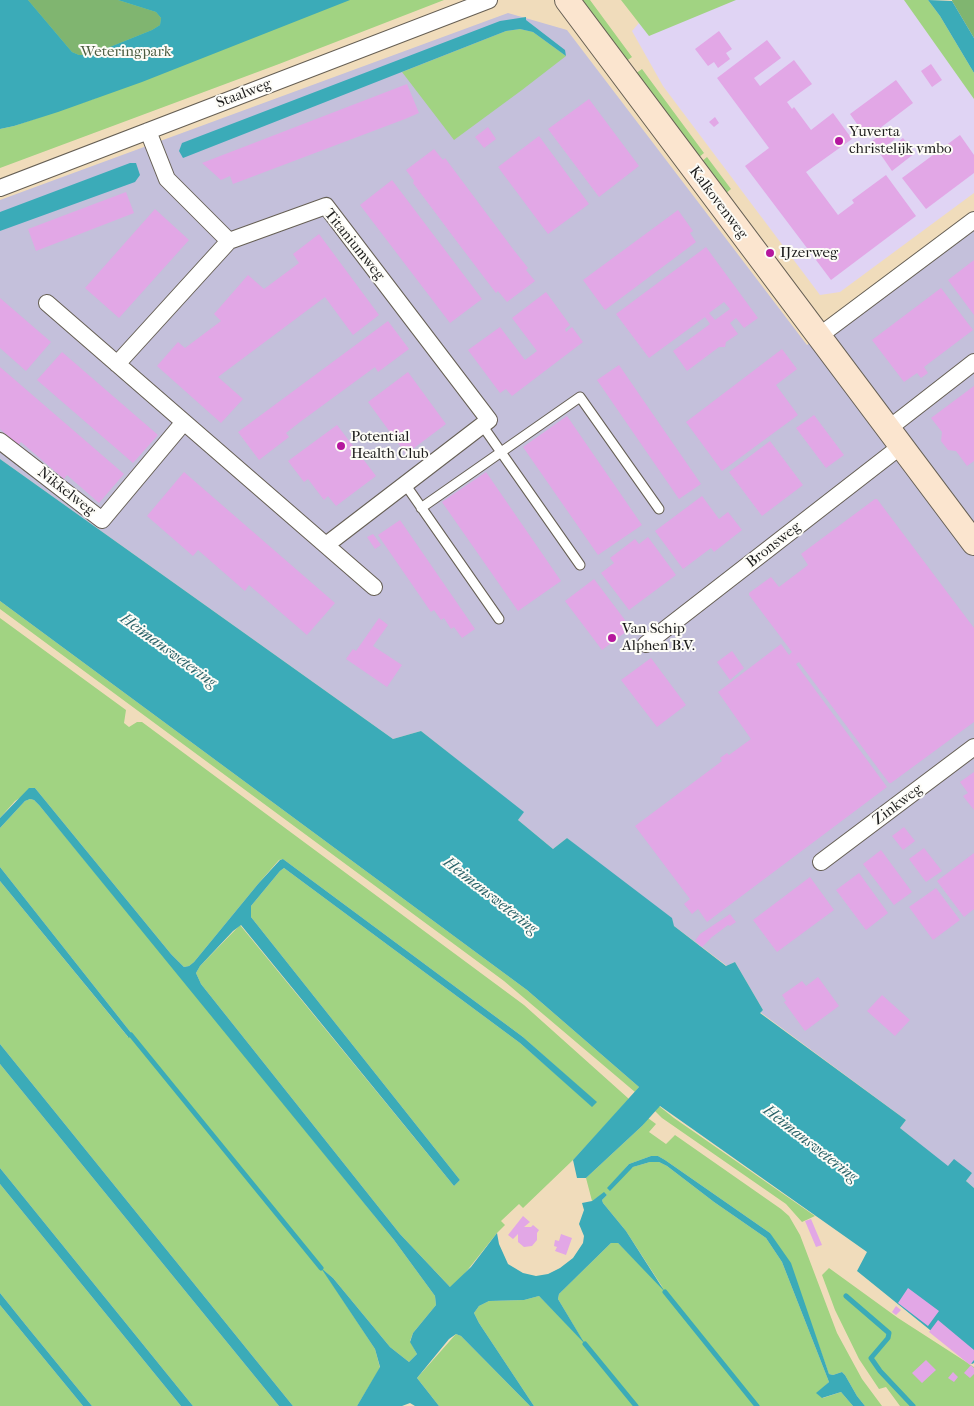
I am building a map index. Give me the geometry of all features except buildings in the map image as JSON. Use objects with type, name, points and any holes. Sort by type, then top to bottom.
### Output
[{"type":"street","name":"Staalweg","points":[[0,188],[489,0]]},
{"type":"street","name":"Kalkovenweg","points":[[567,0],[974,543]]},
{"type":"street","points":[[117,364],[229,241],[167,179],[148,131]]},
{"type":"street","name":"Titaniumweg","points":[[229,241],[326,206],[489,420],[482,425]]},
{"type":"street","points":[[819,336],[974,220]]},
{"type":"street","points":[[46,303],[374,587]]},
{"type":"street","points":[[895,438],[974,362]]},
{"type":"street","name":"Nikkelweg","points":[[0,440],[102,520],[184,422]]},
{"type":"street","points":[[326,545],[482,425]]},
{"type":"street","name":"Bronsweg","points":[[646,644],[895,438]]},
{"type":"street","name":"Zinkweg","points":[[821,862],[974,747]]},
{"type":"lane","points":[[421,508],[580,397],[659,509]]},
{"type":"lane","name":"Titaniumweg","points":[[482,425],[580,565]]},
{"type":"lane","points":[[405,484],[499,620]]},
{"type":"shaded area","name":"Yuverta christelijk vmbo","points":[[686,0],[910,0],[974,89],[974,193],[840,292],[820,295],[663,86],[632,31],[645,16]]},
{"type":"shaded area","points":[[508,13],[567,30],[807,345],[974,221],[974,1188],[966,1181],[972,1173],[948,1167],[900,1128],[906,1120],[760,1012],[763,1010],[735,962],[727,966],[674,926],[567,838],[553,849],[518,820],[523,812],[421,731],[393,739],[0,459],[0,200]]},
{"type":"green space","name":"Weteringpark","points":[[7,0],[444,0],[0,168],[0,129],[96,98]]},
{"type":"green space","points":[[28,0],[118,0],[156,12],[161,18],[160,25],[90,55],[79,55],[72,52]]},
{"type":"green space","points":[[579,0],[590,0],[632,57],[625,62]]},
{"type":"green space","points":[[621,0],[736,0],[649,36]]},
{"type":"green space","points":[[904,0],[928,0],[940,16],[974,73],[974,99]]},
{"type":"green space","points":[[974,0],[974,38],[952,1]]},
{"type":"green space","points":[[520,29],[533,32],[566,56],[454,140],[402,72],[506,31]]},
{"type":"green space","points":[[642,69],[704,153],[698,158],[635,74]]},
{"type":"green space","points":[[707,157],[731,189],[725,194],[701,162]]},
{"type":"green space","points":[[0,601],[527,990],[639,1087],[635,1092],[504,981],[0,609]]},
{"type":"green space","points":[[0,618],[126,710],[124,723],[129,727],[137,722],[142,722],[524,1005],[629,1099],[573,1160],[523,1208],[519,1204],[501,1221],[505,1225],[451,1288],[400,1234],[201,984],[196,973],[200,966],[240,925],[454,1186],[460,1180],[251,917],[251,906],[284,868],[520,1043],[592,1106],[596,1102],[523,1037],[283,859],[279,860],[258,884],[194,962],[184,967],[171,954],[35,788],[15,801],[0,818]]},
{"type":"green space","points":[[30,799],[39,805],[190,988],[394,1240],[435,1296],[436,1305],[413,1333],[410,1341],[417,1354],[409,1362],[390,1347],[333,1278],[323,1270],[375,1349],[380,1368],[357,1406],[293,1406],[0,1044],[0,881],[128,1037],[132,1034],[0,867],[0,828],[25,801]]},
{"type":"green space","points":[[0,1064],[279,1406],[193,1406],[0,1168]]},
{"type":"green space","points":[[659,1106],[815,1216],[802,1222],[786,1204],[662,1118],[655,1111]]},
{"type":"green space","points":[[648,1118],[656,1124],[649,1132],[666,1144],[675,1135],[789,1216],[800,1235],[837,1333],[862,1379],[882,1406],[865,1406],[842,1372],[833,1375],[829,1374],[814,1332],[770,1233],[665,1160],[658,1156],[651,1156],[629,1164],[608,1188],[633,1167],[650,1162],[659,1162],[766,1238],[782,1262],[829,1382],[817,1393],[823,1398],[841,1392],[853,1406],[534,1406],[474,1313],[479,1306],[489,1301],[524,1300],[539,1296],[583,1341],[558,1299],[559,1294],[611,1243],[618,1243],[663,1288],[626,1231],[603,1203],[602,1200],[607,1195],[604,1193],[592,1201],[586,1178],[642,1126]]},
{"type":"green space","points":[[0,1184],[181,1406],[92,1406],[29,1329],[0,1293]]},
{"type":"green space","points":[[829,1268],[898,1318],[974,1367],[974,1406],[900,1406],[886,1387],[879,1389],[859,1359],[835,1310],[822,1275]]},
{"type":"green space","points":[[0,1305],[83,1406],[0,1406]]},
{"type":"green space","points":[[456,1334],[461,1336],[530,1406],[439,1406],[417,1378]]},
{"type":"water","points":[[0,0],[28,0],[72,52],[79,55],[90,55],[160,25],[161,18],[156,12],[118,0],[350,0],[142,82],[58,112],[0,129]]},
{"type":"water","points":[[928,0],[952,1],[974,38],[974,73],[940,16]]},
{"type":"water","points":[[526,17],[526,20],[565,50],[566,56],[533,32],[520,29],[506,31],[183,158],[179,151],[182,143],[500,21]]},
{"type":"water","points":[[130,163],[136,163],[140,175],[135,182],[0,231],[0,212]]},
{"type":"water","name":"Heimanswetering","points":[[0,459],[393,739],[421,731],[524,812],[518,820],[553,849],[567,838],[672,918],[674,926],[726,966],[735,962],[763,1010],[760,1013],[906,1120],[900,1128],[948,1166],[954,1159],[972,1173],[966,1181],[974,1188],[974,1363],[972,1364],[857,1271],[867,1252],[660,1106],[642,1126],[586,1178],[577,1178],[573,1160],[639,1087],[527,990],[0,601]]},
{"type":"water","points":[[29,788],[35,788],[171,954],[184,967],[194,962],[258,884],[283,859],[523,1037],[597,1102],[592,1107],[520,1043],[284,868],[251,906],[251,917],[460,1180],[454,1186],[241,925],[200,966],[196,973],[201,984],[400,1234],[450,1287],[471,1267],[497,1233],[499,1244],[508,1264],[523,1273],[536,1276],[548,1274],[560,1268],[573,1258],[583,1243],[584,1236],[579,1224],[584,1210],[582,1203],[592,1201],[604,1192],[607,1195],[602,1200],[603,1203],[626,1231],[665,1292],[618,1243],[611,1243],[559,1294],[558,1299],[585,1344],[539,1296],[524,1300],[489,1301],[479,1306],[474,1313],[534,1406],[530,1406],[461,1336],[456,1334],[449,1339],[417,1378],[439,1406],[415,1406],[410,1403],[402,1406],[357,1406],[380,1367],[375,1349],[321,1268],[333,1278],[390,1347],[409,1362],[417,1354],[410,1342],[413,1333],[436,1305],[435,1296],[394,1240],[39,805],[34,800],[25,801],[0,828],[0,818]]},
{"type":"water","points":[[0,867],[132,1034],[129,1038],[0,881]]},
{"type":"water","points":[[0,1044],[293,1406],[279,1406],[0,1064]]},
{"type":"water","points":[[651,1156],[658,1156],[665,1160],[770,1233],[791,1263],[829,1374],[833,1375],[842,1372],[865,1406],[853,1406],[841,1392],[822,1398],[816,1393],[829,1382],[782,1262],[766,1238],[659,1162],[650,1162],[633,1167],[610,1191],[607,1188],[629,1164]]},
{"type":"water","points":[[0,1168],[193,1406],[181,1406],[0,1184]]},
{"type":"water","points":[[0,1293],[92,1406],[83,1406],[0,1305]]},
{"type":"waterway","points":[[131,1035],[321,1268]]},
{"type":"waterway","points":[[665,1292],[757,1406]]},
{"type":"waterway","points":[[846,1296],[889,1333],[888,1338],[871,1358],[880,1371],[913,1406]]},
{"type":"waterway","points":[[585,1344],[636,1406]]},
{"type":"place","name":"Yuverta christelijk vmbo","points":[[839,141]]},
{"type":"place","name":"IJzerweg","points":[[770,253]]},
{"type":"place","name":"Potential Health Club","points":[[341,446]]},
{"type":"place","name":"Van Schip Alphen B.V.","points":[[612,638]]}]
